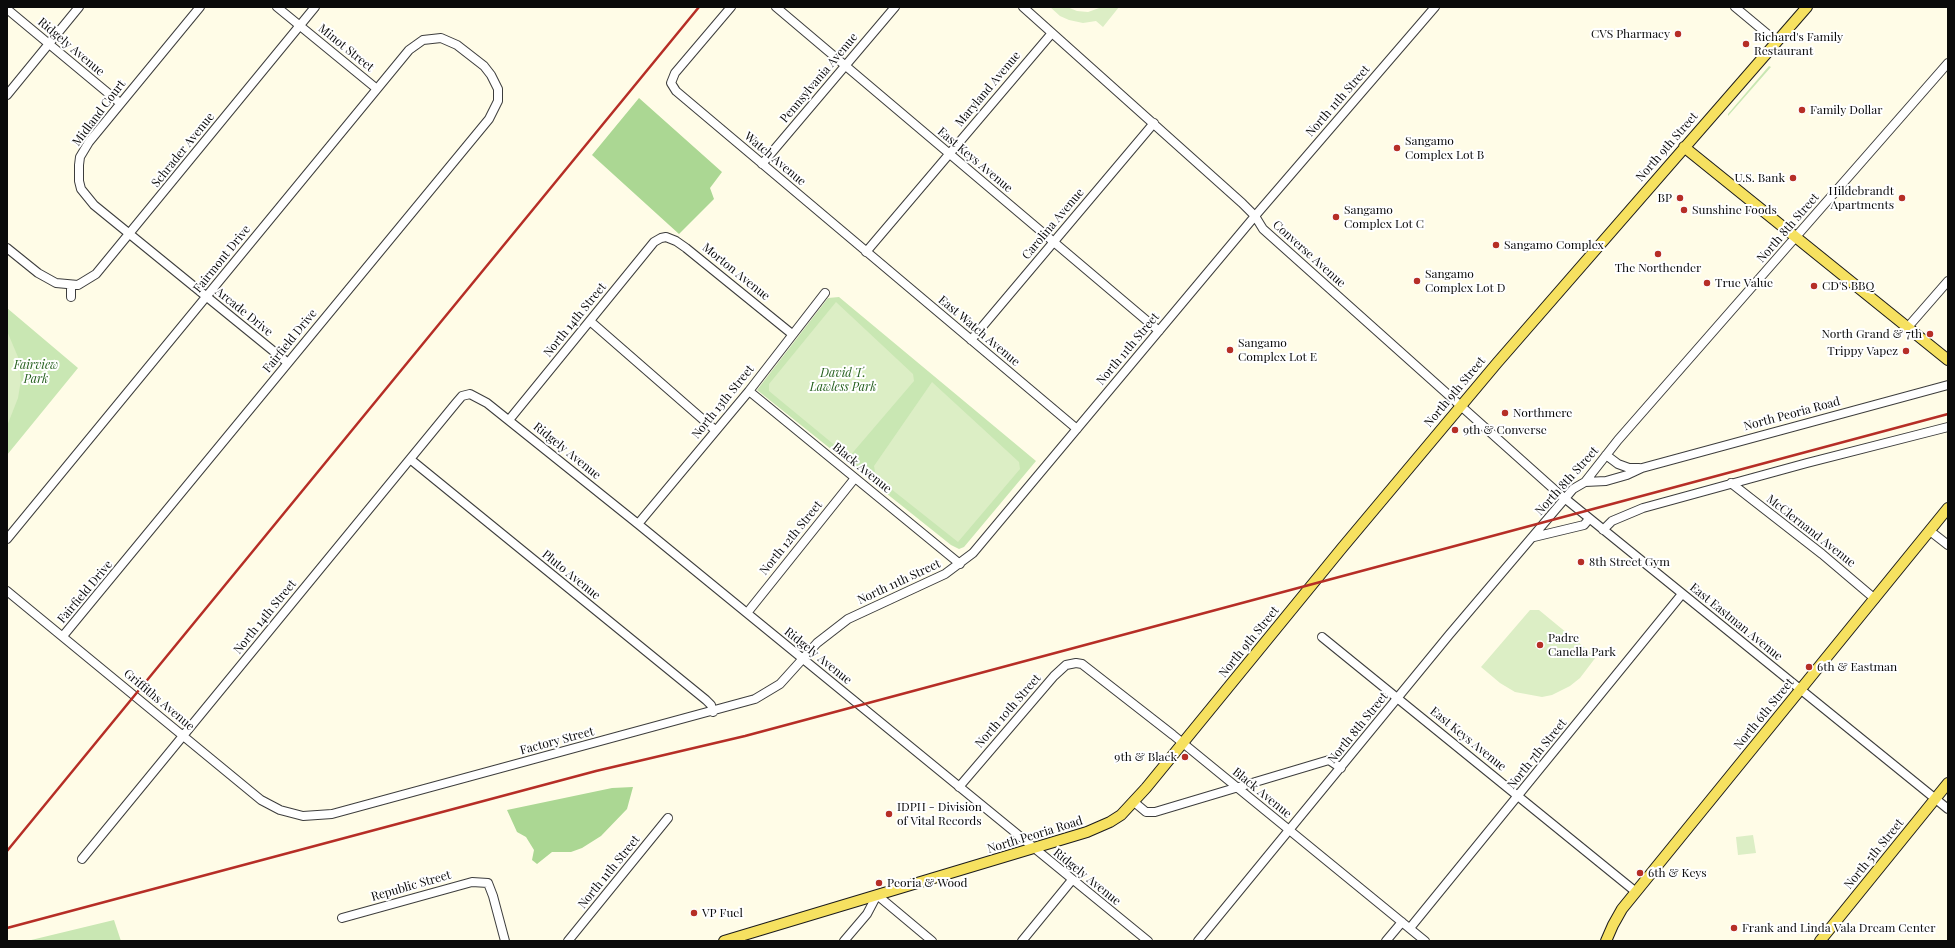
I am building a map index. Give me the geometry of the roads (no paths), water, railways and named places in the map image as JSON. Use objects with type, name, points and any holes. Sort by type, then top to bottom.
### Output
[{"type":"main road","name":"North 9th Street","points":[[1134,802],[1460,406],[1807,7]]},
{"type":"main road","points":[[1684,147],[1948,362]]},
{"type":"main road","name":"North 6th Street","points":[[1606,941],[1616,918],[1636,892],[1948,508]]},
{"type":"main road","name":"North 5th Street","points":[[1820,941],[1948,783]]},
{"type":"main road","name":"North Peoria Road","points":[[724,941],[1100,827],[1116,819],[1134,802]]},
{"type":"street","points":[[7,95],[79,7]]},
{"type":"street","name":"Midland Court","points":[[129,234],[87,199],[81,189],[78,165],[85,148],[120,103],[200,7]]},
{"type":"street","points":[[277,7],[300,26]]},
{"type":"street","name":"Schrader Avenue","points":[[7,248],[38,273],[56,283],[78,285],[96,274],[315,7]]},
{"type":"street","name":"Watch Avenue","points":[[731,7],[680,67],[671,83],[676,91],[866,252]]},
{"type":"street","name":"East Keys Avenue","points":[[776,7],[1159,331]]},
{"type":"street","name":"Pennsylvania Avenue","points":[[762,164],[895,7]]},
{"type":"street","name":"Converse Avenue","points":[[1023,7],[1154,123],[1255,216],[1263,229],[1565,499]]},
{"type":"street","name":"North 11th Street","points":[[803,659],[823,638],[848,619],[925,584],[960,564],[981,543],[1255,216],[1435,7]]},
{"type":"street","points":[[1735,7],[1777,42]]},
{"type":"street","name":"Ridgely Avenue","points":[[7,9],[120,103]]},
{"type":"street","name":"Minot Street","points":[[300,26],[377,89]]},
{"type":"street","name":"Maryland Avenue","points":[[866,252],[1052,33]]},
{"type":"street","name":"Fairmont Drive","points":[[7,539],[409,50],[423,40],[441,38],[449,40],[473,57]]},
{"type":"street","name":"Fairfield Drive","points":[[64,636],[493,114],[498,101],[498,89],[484,66],[473,57]]},
{"type":"street","name":"North 8th Street","points":[[1198,941],[1398,698],[1565,499],[1577,485],[1585,482],[1606,455],[1948,63]]},
{"type":"street","name":"Carolina Avenue","points":[[971,340],[1052,242],[1154,123]]},
{"type":"street","name":"Arcade Drive","points":[[129,234],[288,363]]},
{"type":"street","name":"North 14th Street","points":[[509,420],[654,242],[661,238]]},
{"type":"street","name":"Morton Avenue","points":[[661,238],[676,241],[686,248],[792,334]]},
{"type":"street","name":"East Watch Avenue","points":[[866,252],[1077,429]]},
{"type":"street","points":[[1908,328],[1948,281]]},
{"type":"street","points":[[71,285],[72,297]]},
{"type":"street","name":"North 13th Street","points":[[638,524],[748,391],[825,293]]},
{"type":"street","points":[[590,321],[715,430]]},
{"type":"street","name":"North Peoria Road","points":[[1585,482],[1606,481],[1627,475],[1642,468],[1948,385]]},
{"type":"street","name":"Black Avenue","points":[[748,391],[960,564]]},
{"type":"street","name":"Ridgely Avenue","points":[[470,394],[482,400],[509,420],[638,524],[1148,941]]},
{"type":"street","name":"North 14th Street","points":[[82,859],[456,403],[462,396],[470,394]]},
{"type":"street","points":[[1603,530],[1612,520],[1643,508],[1731,483],[1948,427]]},
{"type":"street","name":"North Peoria Road","points":[[1606,455],[1621,466],[1629,468],[1642,468]]},
{"type":"street","name":"Pluto Avenue","points":[[410,459],[706,700],[711,705],[713,712]]},
{"type":"street","name":"North 12th Street","points":[[747,613],[854,478]]},
{"type":"street","name":"McClernand Avenue","points":[[1731,483],[1822,554],[1875,599]]},
{"type":"street","name":"East Eastman Avenue","points":[[1565,499],[1948,809]]},
{"type":"street","points":[[1534,537],[1584,525],[1589,519]]},
{"type":"street","points":[[1930,530],[1948,545]]},
{"type":"street","name":"Griffiths Avenue","points":[[7,591],[64,636],[261,800],[280,810],[303,816]]},
{"type":"street","name":"North 7th Street","points":[[1410,928],[1682,594]]},
{"type":"street","name":"East Keys Avenue","points":[[1322,637],[1636,892]]},
{"type":"street","name":"Factory Street","points":[[303,816],[332,814],[746,703],[762,696],[780,684],[803,659]]},
{"type":"street","name":"North 10th Street","points":[[959,787],[1054,676],[1066,665],[1076,663],[1082,664]]},
{"type":"street","name":"Black Avenue","points":[[1082,664],[1182,743],[1425,941]]},
{"type":"street","points":[[1134,802],[1146,812],[1155,812],[1329,760],[1341,768]]},
{"type":"street","name":"North 11th Street","points":[[568,941],[668,818]]},
{"type":"street","points":[[1022,941],[1072,880]]},
{"type":"street","name":"Republic Street","points":[[342,918],[472,882],[488,883],[505,941]]},
{"type":"street","points":[[844,941],[867,914],[877,895],[932,941]]},
{"type":"street","points":[[1386,941],[1402,922]]},
{"type":"railway","points":[[7,851],[699,7]]},
{"type":"railway","points":[[7,928],[596,771],[745,736],[1948,414]]},
{"type":"place","name":"CVS Pharmacy","points":[[1678,34]]},
{"type":"place","name":"Richard's Family Restaurant","points":[[1746,44]]},
{"type":"place","name":"Family Dollar","points":[[1802,110]]},
{"type":"place","name":"Sangamo Complex Lot B","points":[[1397,148]]},
{"type":"place","name":"U.S. Bank","points":[[1793,178]]},
{"type":"place","name":"BP","points":[[1680,198]]},
{"type":"place","name":"Hildebrandt Apartments","points":[[1902,198]]},
{"type":"place","name":"Sunshine Foods","points":[[1684,210]]},
{"type":"place","name":"Sangamo Complex Lot C","points":[[1336,217]]},
{"type":"place","name":"Sangamo Complex","points":[[1496,245]]},
{"type":"place","name":"The Northender","points":[[1658,254]]},
{"type":"place","name":"Sangamo Complex Lot D","points":[[1417,281]]},
{"type":"place","name":"True Value","points":[[1707,283]]},
{"type":"place","name":"CD'S BBQ","points":[[1814,286]]},
{"type":"place","name":"North Grand & 7th","points":[[1930,334]]},
{"type":"place","name":"Sangamo Complex Lot E","points":[[1230,350]]},
{"type":"place","name":"Trippy Vapez","points":[[1906,351]]},
{"type":"place","name":"Northmere","points":[[1505,413]]},
{"type":"place","name":"9th & Converse","points":[[1455,430]]},
{"type":"place","name":"8th Street Gym","points":[[1581,562]]},
{"type":"place","name":"Padre Canella Park","points":[[1540,645]]},
{"type":"place","name":"6th & Eastman","points":[[1809,667]]},
{"type":"place","name":"9th & Black","points":[[1185,757]]},
{"type":"place","name":"IDPH - Division of Vital Records","points":[[889,814]]},
{"type":"place","name":"6th & Keys","points":[[1640,873]]},
{"type":"place","name":"Peoria & Wood","points":[[879,883]]},
{"type":"place","name":"VP Fuel","points":[[694,913]]},
{"type":"place","name":"Frank and Linda Vala Dream Center","points":[[1734,928]]},
{"type":"park label","name":"Fairview Park","points":[[36,372]]},
{"type":"park label","name":"David T. Lawless Park","points":[[843,380]]}]
